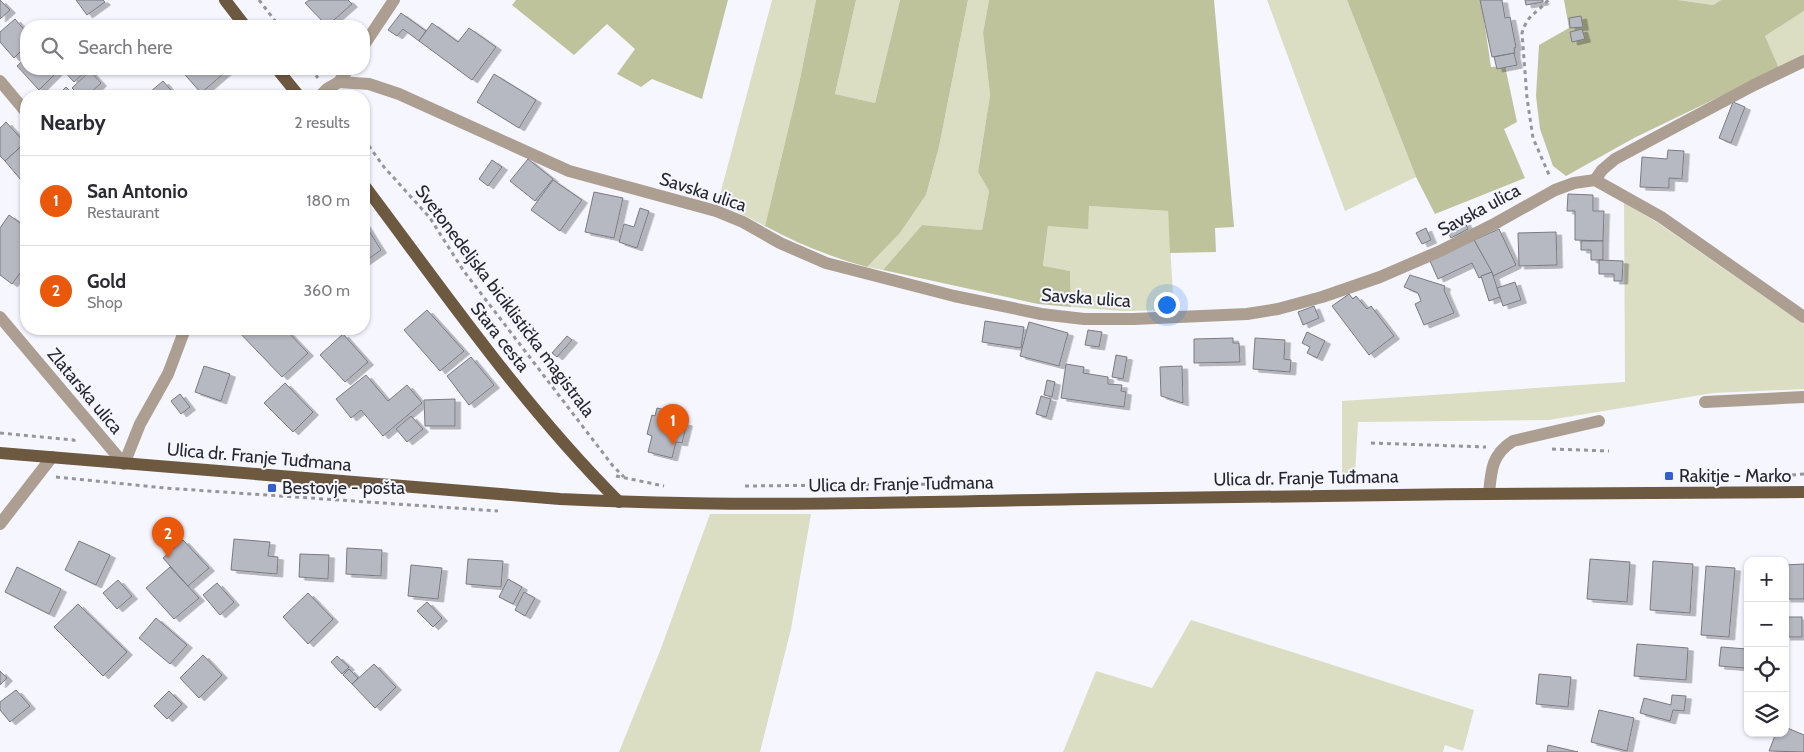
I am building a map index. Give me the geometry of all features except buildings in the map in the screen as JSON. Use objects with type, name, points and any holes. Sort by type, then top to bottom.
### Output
[{"type":"main road","points":[[225,0],[240,20]]},
{"type":"main road","points":[[282,75],[294,90]]},
{"type":"main road","name":"Stara cesta","points":[[370,192],[505,372],[571,453],[619,502]]},
{"type":"main road","name":"Ulica dr. Franje Tuđmana","points":[[0,453],[619,502],[730,504],[1488,494],[1804,492]]},
{"type":"street","points":[[370,36],[394,0]]},
{"type":"street","points":[[1804,61],[1615,158],[1602,170],[1595,180],[1661,217],[1804,317]]},
{"type":"street","points":[[326,90],[339,82],[344,75]]},
{"type":"street","points":[[0,81],[20,105]]},
{"type":"street","name":"Savska ulica","points":[[339,82],[369,84],[399,94],[569,171],[716,211],[743,222],[780,243],[826,263],[977,301],[1041,314],[1084,319],[1247,314],[1278,309],[1322,298],[1380,277],[1438,252],[1496,223],[1555,190],[1574,183],[1595,180]]},
{"type":"street","name":"Zlatarska ulica","points":[[0,317],[124,464]]},
{"type":"street","points":[[124,464],[140,424],[168,374],[183,335]]},
{"type":"street","points":[[1705,402],[1804,397]]},
{"type":"street","points":[[1488,494],[1490,474],[1502,448],[1513,441],[1599,420]]},
{"type":"street","points":[[0,524],[52,457]]},
{"type":"path","points":[[259,0],[274,20]]},
{"type":"path","points":[[1548,0],[1525,23],[1522,33],[1527,98],[1533,138],[1555,190]]},
{"type":"path","name":"Svetonedeljska biciklistička magistrala","points":[[370,147],[384,167],[430,218],[463,270],[510,334],[612,466],[625,477]]},
{"type":"path","points":[[0,433],[74,440]]},
{"type":"path","points":[[38,476],[184,490],[501,512]]},
{"type":"green space","points":[[516,0],[728,0],[702,99],[652,79],[641,87],[617,74],[635,49],[607,24],[574,55],[512,5]]},
{"type":"green space","points":[[772,0],[816,0],[799,84],[765,226],[718,202]]},
{"type":"green space","points":[[816,0],[856,0],[835,94],[875,103],[900,0],[968,0],[939,147],[926,195],[900,233],[867,267],[815,250],[765,226],[799,84]]},
{"type":"green space","points":[[856,0],[900,0],[875,103],[835,94]]},
{"type":"green space","points":[[968,0],[989,0],[983,33],[990,95],[978,172],[989,191],[982,230],[922,225],[883,270],[867,267],[900,233],[926,195],[939,147]]},
{"type":"green space","points":[[989,0],[1214,0],[1234,227],[1215,228],[1216,252],[1170,253],[1168,211],[1089,206],[1088,229],[1048,226],[1043,266],[1070,271],[1071,307],[1038,304],[883,270],[922,225],[982,230],[989,191],[978,172],[990,95],[983,33]]},
{"type":"green space","points":[[1267,0],[1347,0],[1416,177],[1345,211]]},
{"type":"green space","points":[[1347,0],[1481,0],[1491,67],[1505,66],[1517,122],[1504,129],[1525,178],[1435,214],[1416,177]]},
{"type":"green space","points":[[1564,0],[1678,0],[1713,5],[1721,0],[1804,0],[1804,11],[1765,36],[1779,68],[1634,138],[1566,176],[1553,166],[1540,129],[1536,96],[1539,45],[1569,28]]},
{"type":"green space","points":[[1678,0],[1721,0],[1713,5]]},
{"type":"green space","points":[[1804,11],[1804,56],[1779,68],[1765,36]]},
{"type":"green space","points":[[1624,203],[1658,223],[1804,324],[1804,389],[1713,393],[1549,420],[1358,422],[1355,474],[1342,474],[1342,401],[1625,382]]},
{"type":"green space","points":[[1089,206],[1168,211],[1174,310],[1122,311],[1071,307],[1070,271],[1043,267],[1048,226]]},
{"type":"green space","points":[[710,514],[811,514],[791,629],[760,752],[619,752],[660,651]]},
{"type":"green space","points":[[1191,620],[1474,710],[1463,751],[1445,745],[1443,752],[1063,752],[1096,671],[1152,688]]},
{"type":"place","name":"San Antonio","points":[[673,445]]},
{"type":"place","name":"Rakitje - Marko","points":[[1669,476]]},
{"type":"place","name":"Bestovje - pošta","points":[[272,488]]},
{"type":"place","name":"Gold","points":[[168,558]]}]
